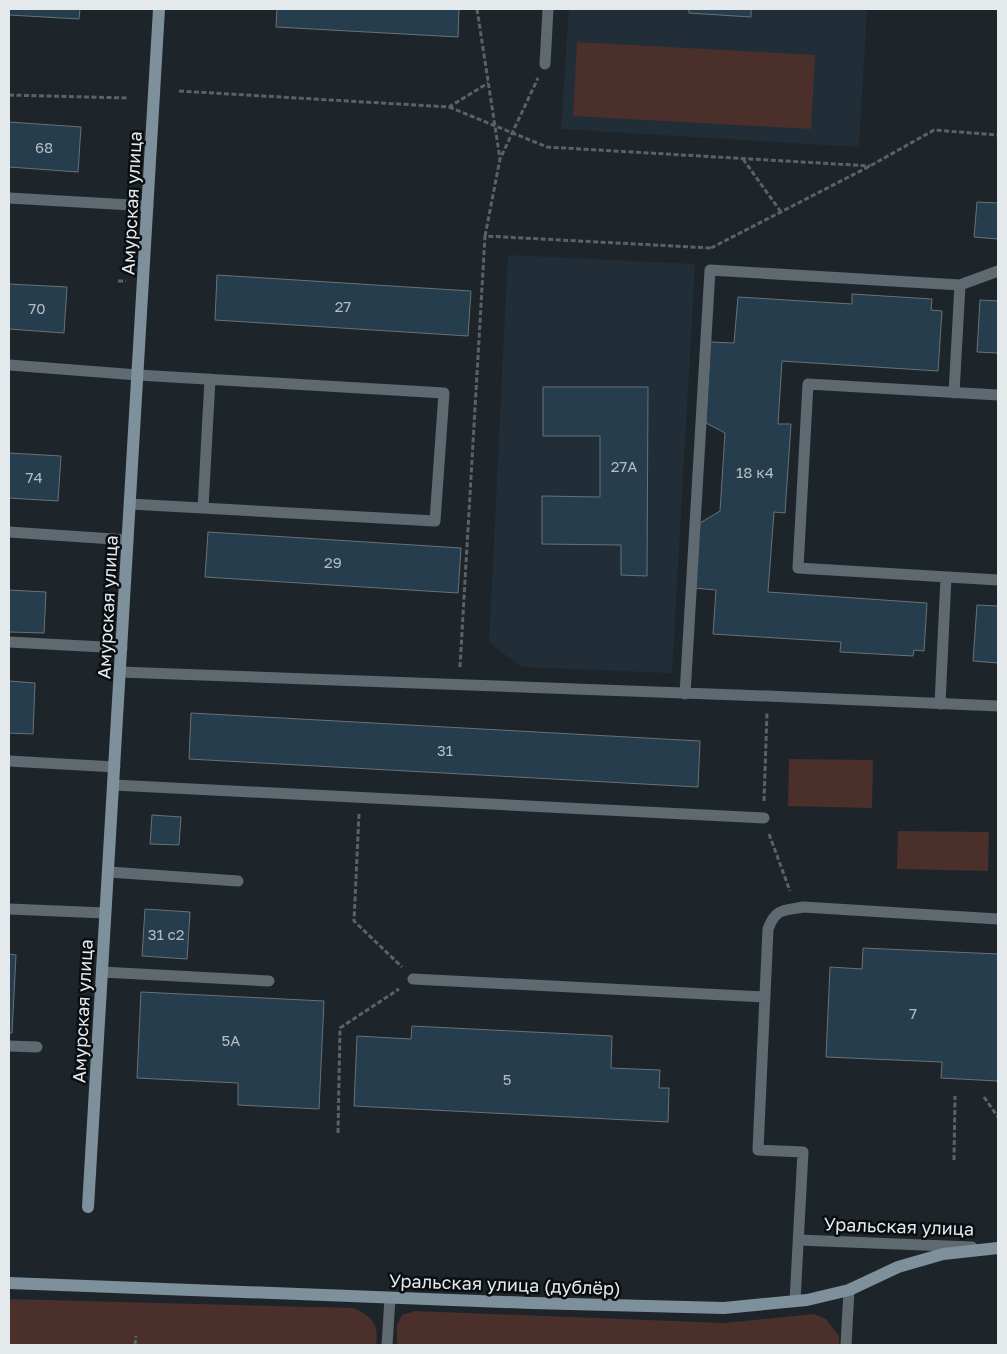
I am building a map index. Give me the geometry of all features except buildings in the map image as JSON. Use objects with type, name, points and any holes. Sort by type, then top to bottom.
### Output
[{"type":"street","name":"Амурская улица","points":[[88,1207],[159,9]]},
{"type":"street","name":"Уральская улица (дублёр)","points":[[9,1283],[532,1303],[724,1308],[796,1301],[849,1290],[898,1267],[925,1259],[943,1254],[995,1248]]},
{"type":"lane","points":[[545,64],[548,9]]},
{"type":"lane","points":[[9,198],[148,206]]},
{"type":"lane","points":[[685,694],[710,270],[960,285],[998,271]]},
{"type":"lane","points":[[954,393],[960,285]]},
{"type":"lane","points":[[9,365],[138,375],[444,393],[435,521],[130,504]]},
{"type":"lane","points":[[203,508],[210,379]]},
{"type":"lane","points":[[998,395],[808,384],[798,568],[998,580]]},
{"type":"lane","points":[[9,532],[128,540]]},
{"type":"lane","points":[[940,704],[946,577]]},
{"type":"lane","points":[[9,642],[122,648]]},
{"type":"lane","points":[[120,672],[998,706]]},
{"type":"lane","points":[[9,761],[115,767]]},
{"type":"lane","points":[[114,785],[764,818]]},
{"type":"lane","points":[[109,872],[238,881]]},
{"type":"lane","points":[[796,1301],[803,1152],[758,1150],[768,929],[773,916],[782,910],[803,907],[998,919]]},
{"type":"lane","points":[[9,909],[105,913]]},
{"type":"lane","points":[[102,972],[269,981]]},
{"type":"lane","points":[[413,979],[765,997]]},
{"type":"lane","points":[[9,1046],[36,1047]]},
{"type":"lane","name":"Уральская улица","points":[[798,1240],[995,1248]]},
{"type":"lane","points":[[846,1345],[849,1290]]},
{"type":"lane","points":[[387,1345],[390,1298]]},
{"type":"path","points":[[477,9],[500,159]]},
{"type":"path","points":[[459,685],[485,236],[500,159],[545,64]]},
{"type":"path","points":[[449,107],[488,83]]},
{"type":"path","points":[[179,91],[449,107],[547,147],[870,166]]},
{"type":"path","points":[[9,96],[128,98]]},
{"type":"path","points":[[485,236],[711,248],[870,166],[934,130],[998,135]]},
{"type":"path","points":[[743,159],[781,212]]},
{"type":"path","points":[[710,270],[711,248]]},
{"type":"path","points":[[338,1132],[340,1028],[413,979],[354,921],[360,796]]},
{"type":"path","points":[[954,1160],[955,1096]]},
{"type":"path","points":[[984,1097],[998,1117]]},
{"type":"path","points":[[135,1345],[136,1336]]},
{"type":"shaded area","points":[[569,9],[867,9],[859,147],[561,129]]},
{"type":"shaded area","points":[[577,42],[815,55],[811,129],[573,116]]},
{"type":"shaded area","points":[[508,255],[695,264],[672,673],[522,667],[489,643]]},
{"type":"shaded area","points":[[789,759],[873,760],[872,808],[788,806]]},
{"type":"shaded area","points":[[898,831],[989,832],[988,871],[897,869]]},
{"type":"shaded area","points":[[9,1299],[354,1308],[370,1318],[375,1326],[377,1338],[376,1345],[9,1345]]},
{"type":"shaded area","points":[[415,1311],[724,1323],[814,1314],[826,1319],[839,1336],[839,1345],[397,1345],[397,1325],[402,1315]]}]
